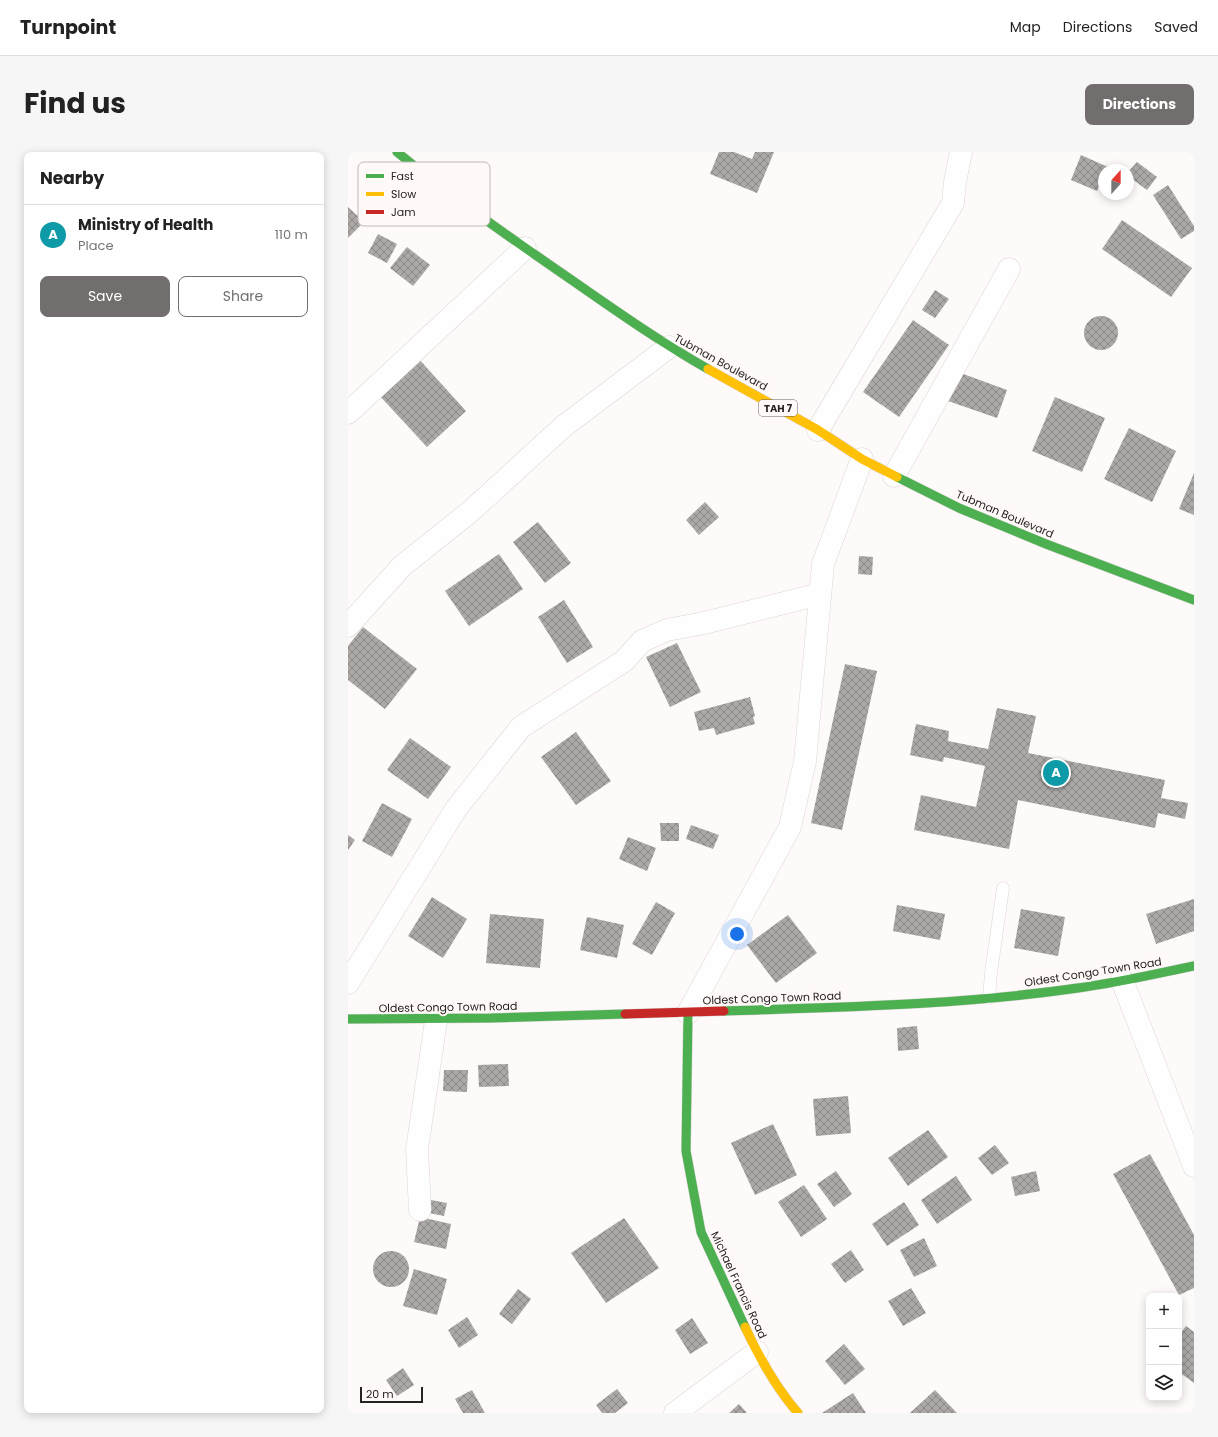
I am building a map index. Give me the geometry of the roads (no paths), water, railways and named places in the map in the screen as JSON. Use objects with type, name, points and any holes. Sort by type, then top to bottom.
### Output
[{"type":"main road","name":"Tubman Boulevard","points":[[397,152],[409,162]]},
{"type":"main road","name":"Tubman Boulevard","points":[[490,223],[669,347],[818,430],[862,459],[959,508],[1046,544],[1194,600]]},
{"type":"main road","name":"Oldest Congo Town Road","points":[[348,1019],[436,1021],[878,1007],[1049,993],[1194,966]]},
{"type":"main road","name":"Michael Francis Road","points":[[688,1012],[686,1151],[701,1232],[757,1352],[790,1404],[798,1413]]},
{"type":"street","points":[[818,430],[952,203],[961,152]]},
{"type":"street","points":[[348,413],[524,248]]},
{"type":"street","points":[[894,476],[1009,269]]},
{"type":"street","points":[[348,626],[402,566],[471,511],[564,426],[669,347]]},
{"type":"street","points":[[688,1012],[790,827],[805,761],[823,564],[862,459]]},
{"type":"street","points":[[348,983],[456,809],[521,727],[624,662],[642,641],[667,630],[704,623],[820,594]]},
{"type":"street","points":[[1122,980],[1194,1166]]},
{"type":"street","points":[[420,1210],[417,1149],[436,1021]]},
{"type":"street","points":[[675,1413],[757,1352]]},
{"type":"lane","points":[[989,998],[1003,888]]},
{"type":"place","name":"Ministry of Health","points":[[1056,773]]}]
